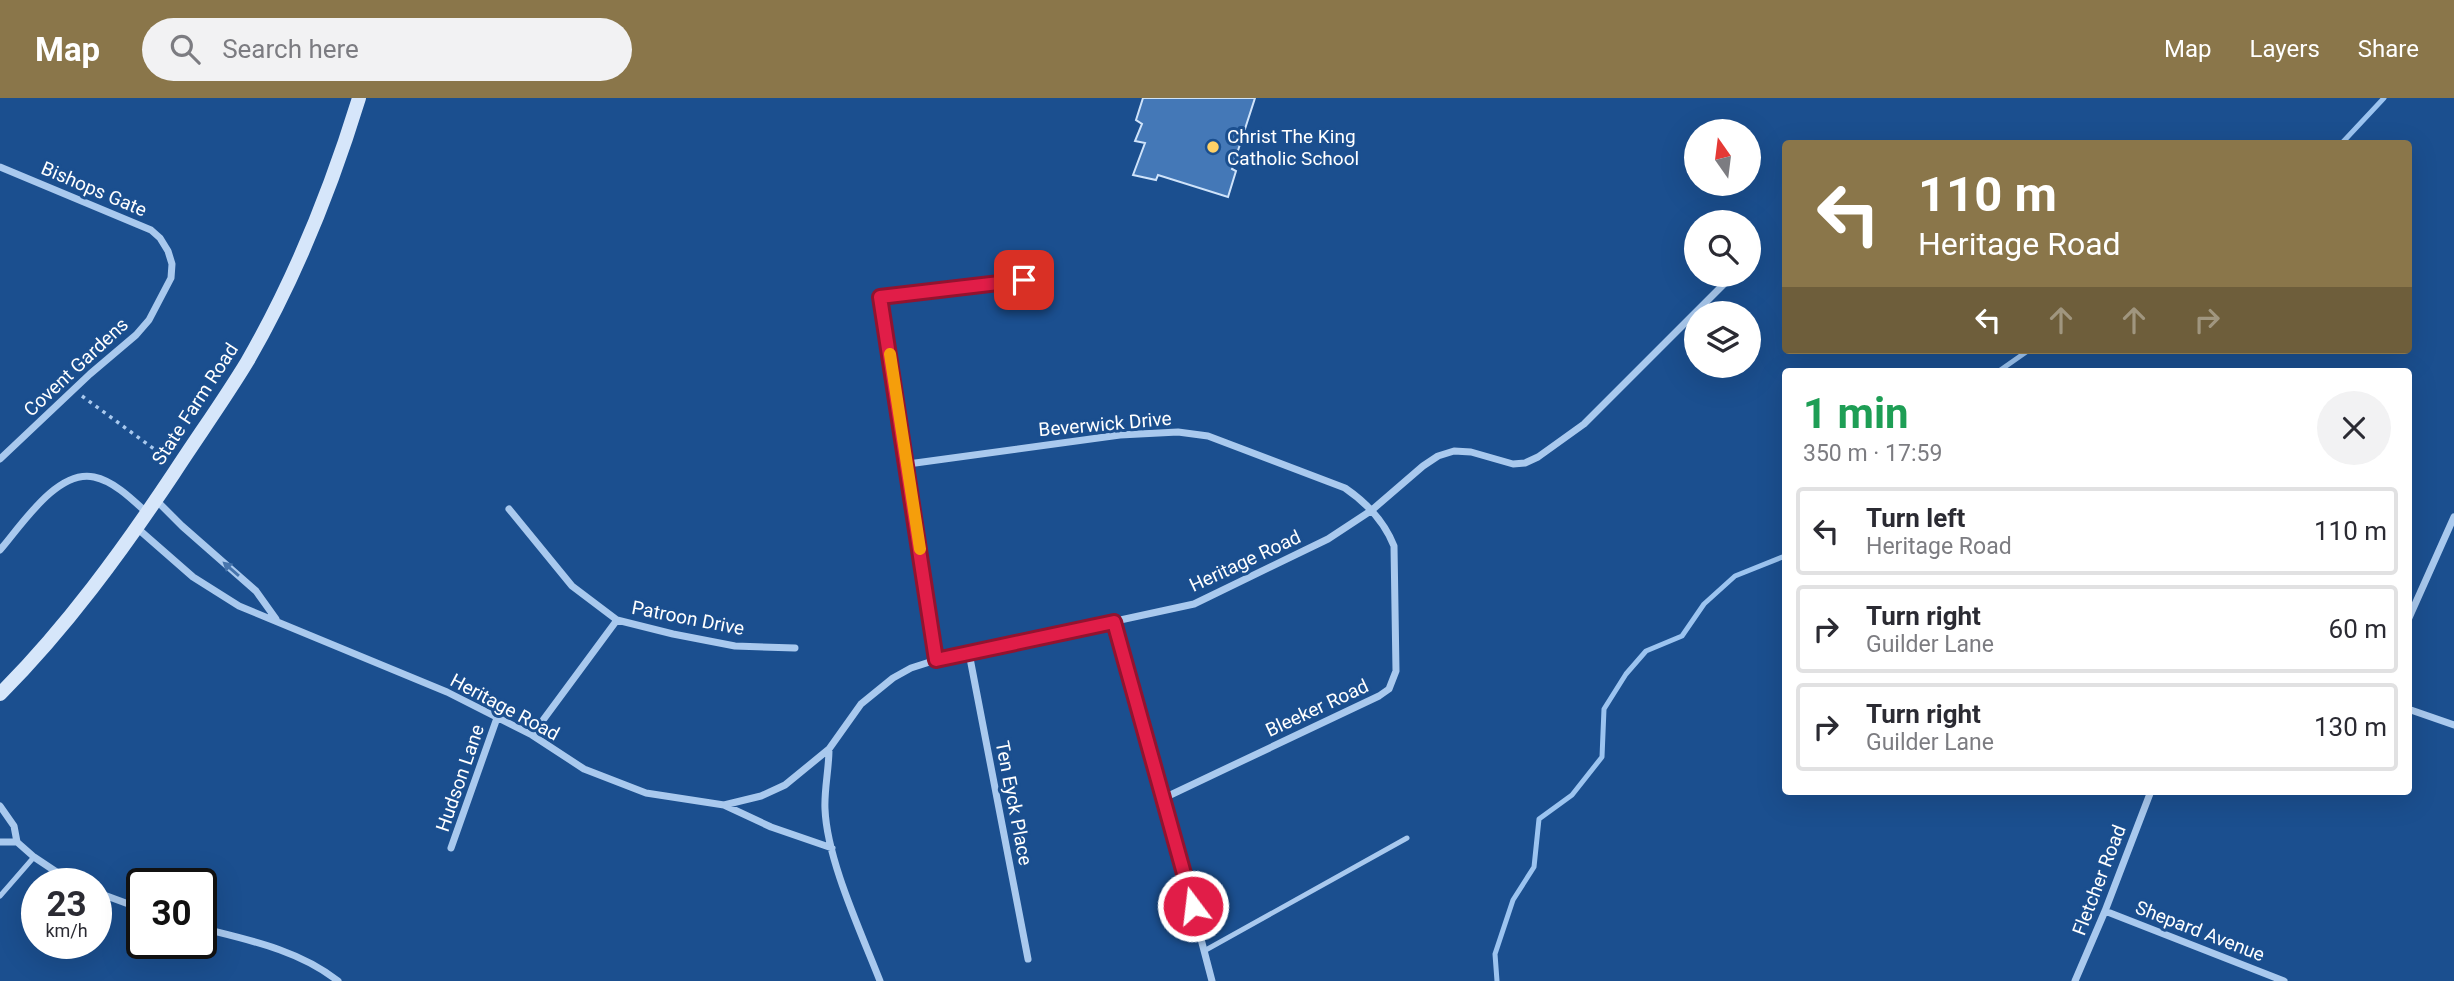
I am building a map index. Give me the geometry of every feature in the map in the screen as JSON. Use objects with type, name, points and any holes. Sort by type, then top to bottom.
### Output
[{"type":"main road","name":"State Farm Road","points":[[0,694],[25,670],[56,633],[137,528],[247,362],[292,275],[330,187],[359,98]]},
{"type":"street","name":"Bishops Gate","points":[[0,167],[151,230],[168,251]]},
{"type":"street","name":"Covent Gardens","points":[[0,459],[136,335],[149,320],[171,278],[172,264],[168,251]]},
{"type":"street","points":[[936,660],[908,464],[880,297],[1024,280]]},
{"type":"street","name":"Heritage Road","points":[[724,805],[761,796],[785,785],[829,749],[861,704],[893,678],[911,668],[936,660],[1194,604],[1328,538],[1372,510],[1438,456],[1454,451],[1471,452],[1513,464],[1525,463],[1562,442],[1584,424],[1721,287]]},
{"type":"street","name":"Beverwick Drive","points":[[908,464],[1120,435],[1178,432],[1208,436],[1345,488],[1372,510]]},
{"type":"street","points":[[0,550],[54,488],[68,480],[94,477],[127,495],[147,513]]},
{"type":"street","points":[[156,500],[256,591],[276,620]]},
{"type":"street","name":"Patroon Drive","points":[[509,509],[572,586],[617,620],[735,646],[795,648]]},
{"type":"street","name":"Bleeker Road","points":[[1164,797],[1389,689],[1396,671],[1394,545],[1387,527],[1372,510]]},
{"type":"street","points":[[2412,611],[2454,517]]},
{"type":"street","name":"Heritage Road","points":[[137,528],[193,577],[239,606],[447,692],[532,735],[584,769],[646,793],[724,805],[771,827],[832,848]]},
{"type":"street","name":"Patroon Drive","points":[[532,735],[617,620]]},
{"type":"street","points":[[1114,622],[1164,797],[1212,981]]},
{"type":"street","name":"Ten Eyck Place","points":[[969,653],[1028,959]]},
{"type":"street","points":[[2412,710],[2454,725]]},
{"type":"street","name":"Hudson Lane","points":[[452,848],[497,718]]},
{"type":"street","points":[[829,749],[825,810],[832,848],[842,882],[880,981]]},
{"type":"street","name":"Fletcher Road","points":[[2075,981],[2149,795]]},
{"type":"street","points":[[0,806],[15,826],[17,842]]},
{"type":"street","points":[[0,842],[17,842],[50,868]]},
{"type":"street","name":"Shepard Avenue","points":[[2105,911],[2284,981]]},
{"type":"street","points":[[217,932],[261,943],[303,958],[338,981]]},
{"type":"lane","points":[[1204,951],[1407,838]]},
{"type":"lane","points":[[0,896],[34,857]]},
{"type":"path","points":[[74,390],[154,449]]},
{"type":"building","name":"Christ The King Catholic School","points":[[1143,98],[1255,98],[1232,169],[1236,171],[1228,197],[1158,175],[1156,180],[1133,175],[1145,143],[1135,141],[1142,124],[1136,120]]},
{"type":"waterway","points":[[2345,140],[2384,98]]},
{"type":"waterway","points":[[2003,368],[2023,354]]},
{"type":"waterway","points":[[1497,981],[1495,954],[1513,900],[1534,867],[1539,819],[1572,795],[1602,757],[1604,709],[1626,674],[1646,651],[1682,636],[1704,604],[1735,576],[1782,557]]},
{"type":"slow traffic","points":[[890,354],[920,549]]},
{"type":"place","name":"Christ The King Catholic School","points":[[1213,147]]},
{"type":"route","points":[[1024,280],[880,297],[908,464],[936,660],[1114,622],[1193,906]]}]
